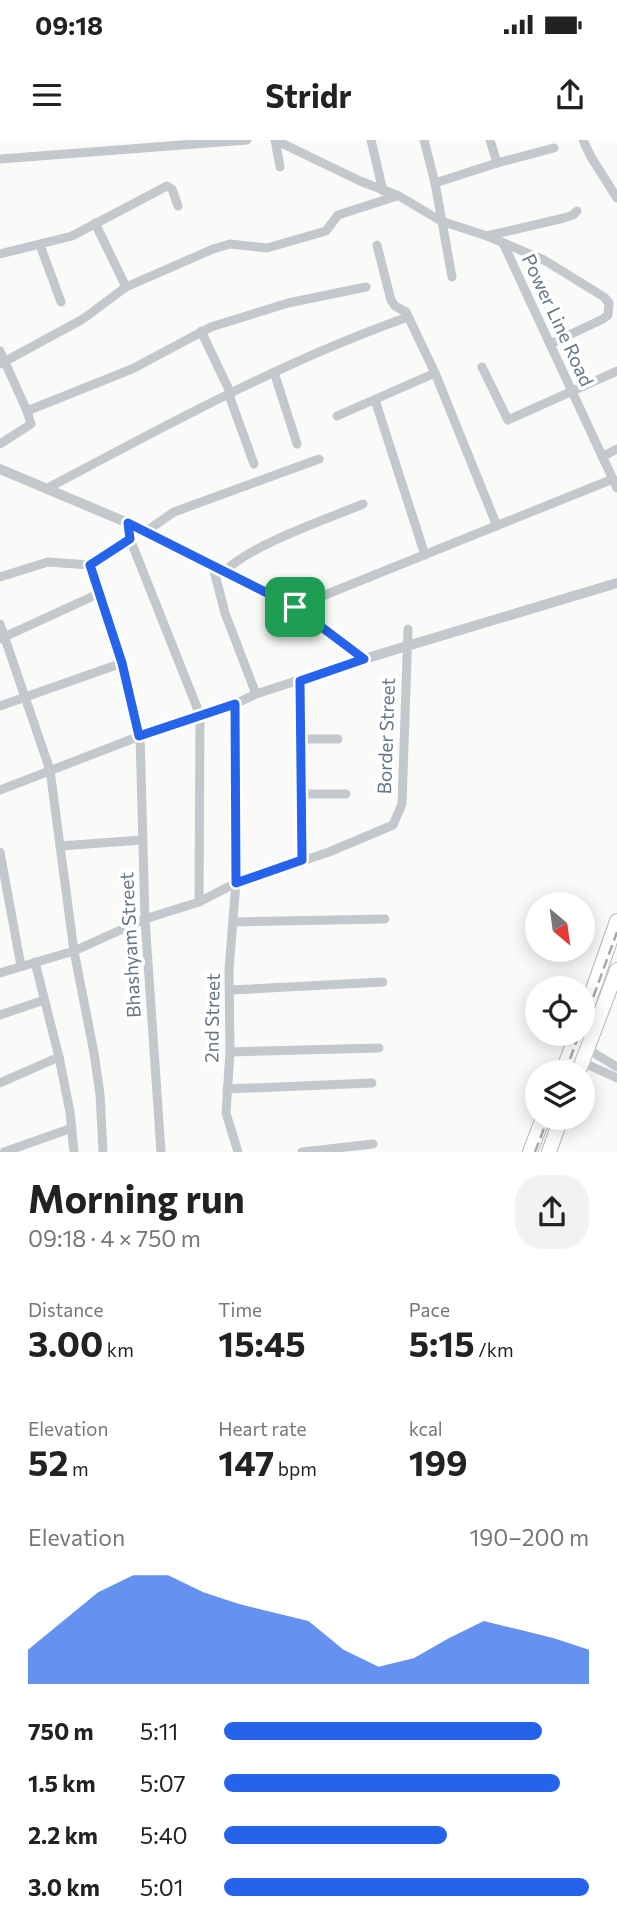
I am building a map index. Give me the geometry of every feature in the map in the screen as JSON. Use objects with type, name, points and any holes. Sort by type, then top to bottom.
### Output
[{"type":"highway","points":[[595,984],[617,921]]},
{"type":"highway","points":[[582,1060],[617,970]]},
{"type":"highway","points":[[530,1152],[538,1130]]},
{"type":"highway","points":[[549,1152],[557,1130]]},
{"type":"street","points":[[84,140],[90,152]]},
{"type":"street","points":[[0,159],[247,140]]},
{"type":"street","points":[[275,140],[280,167]]},
{"type":"street","name":"Power Line Road","points":[[275,140],[399,196],[441,221],[503,243],[615,483]]},
{"type":"street","points":[[370,140],[383,191]]},
{"type":"street","points":[[424,140],[435,183],[452,277]]},
{"type":"street","points":[[490,140],[497,163]]},
{"type":"street","points":[[583,140],[591,158],[617,198]]},
{"type":"street","points":[[435,183],[554,148]]},
{"type":"street","points":[[0,254],[72,236],[167,186],[172,189],[178,206]]},
{"type":"street","points":[[2,363],[83,319],[126,287],[222,246],[238,244],[267,248],[326,231],[338,215],[399,196]]},
{"type":"street","points":[[487,236],[564,218],[577,211]]},
{"type":"street","points":[[95,223],[126,287]]},
{"type":"street","points":[[503,243],[544,260],[604,297],[609,303],[610,310],[603,319],[550,344]]},
{"type":"street","points":[[40,245],[61,302]]},
{"type":"street","points":[[377,245],[391,300],[395,306],[407,312],[435,373],[497,526]]},
{"type":"street","points":[[27,411],[132,369],[201,331],[288,303],[366,287]]},
{"type":"street","points":[[48,488],[274,372],[408,317]]},
{"type":"street","points":[[201,331],[230,394],[254,464]]},
{"type":"street","points":[[0,351],[2,363],[27,411],[30,424],[0,444]]},
{"type":"street","points":[[482,367],[508,420],[617,371]]},
{"type":"street","points":[[274,372],[298,444]]},
{"type":"street","points":[[337,416],[435,373]]},
{"type":"street","points":[[375,400],[425,555]]},
{"type":"street","points":[[602,457],[617,449]]},
{"type":"street","points":[[145,532],[174,512],[319,459]]},
{"type":"street","points":[[0,469],[128,523],[295,607],[364,659]]},
{"type":"street","points":[[295,607],[497,526],[615,483]]},
{"type":"street","points":[[224,572],[235,561],[363,504]]},
{"type":"street","points":[[128,523],[130,539],[200,715],[199,902]]},
{"type":"street","points":[[0,577],[48,562],[90,565],[130,539]]},
{"type":"street","name":"Bhashyam Street","points":[[90,565],[122,663],[139,736],[145,919],[161,1152]]},
{"type":"street","points":[[213,567],[229,625],[256,694]]},
{"type":"street","points":[[0,790],[256,694],[617,583]]},
{"type":"street","points":[[2,638],[100,593]]},
{"type":"street","points":[[0,624],[2,638],[50,770],[74,951],[100,1094],[103,1152]]},
{"type":"street","name":"Border Street","points":[[0,974],[74,951],[145,919],[199,902],[236,883],[329,852],[393,825],[402,804],[408,629]]},
{"type":"street","points":[[0,706],[122,663]]},
{"type":"street","points":[[300,681],[302,860]]},
{"type":"street","name":"2nd Street","points":[[235,704],[236,883],[229,969],[230,1052],[226,1113],[237,1151]]},
{"type":"street","points":[[301,740],[338,738]]},
{"type":"street","points":[[302,794],[346,794]]},
{"type":"street","points":[[60,846],[142,840]]},
{"type":"street","points":[[0,852],[21,966]]},
{"type":"street","points":[[234,922],[385,919]]},
{"type":"street","points":[[35,962],[59,1057],[74,1152]]},
{"type":"street","points":[[231,990],[383,982]]},
{"type":"street","points":[[0,1015],[44,1000]]},
{"type":"street","points":[[230,1052],[379,1048]]},
{"type":"street","points":[[0,1083],[59,1057]]},
{"type":"street","points":[[595,1063],[617,1067]]},
{"type":"street","points":[[595,1067],[617,1078]]},
{"type":"street","points":[[227,1089],[372,1083]]},
{"type":"street","points":[[4,1152],[72,1128]]},
{"type":"street","points":[[302,1152],[373,1144]]},
{"type":"railway","points":[[595,992],[617,932]]},
{"type":"railway","points":[[570,1060],[575,1046]]},
{"type":"railway","points":[[535,1152],[543,1130]]},
{"type":"route","points":[[128,523],[295,607],[364,659],[300,681],[302,860],[236,883],[235,704],[139,736],[122,663],[90,565],[130,539],[128,523]]}]
